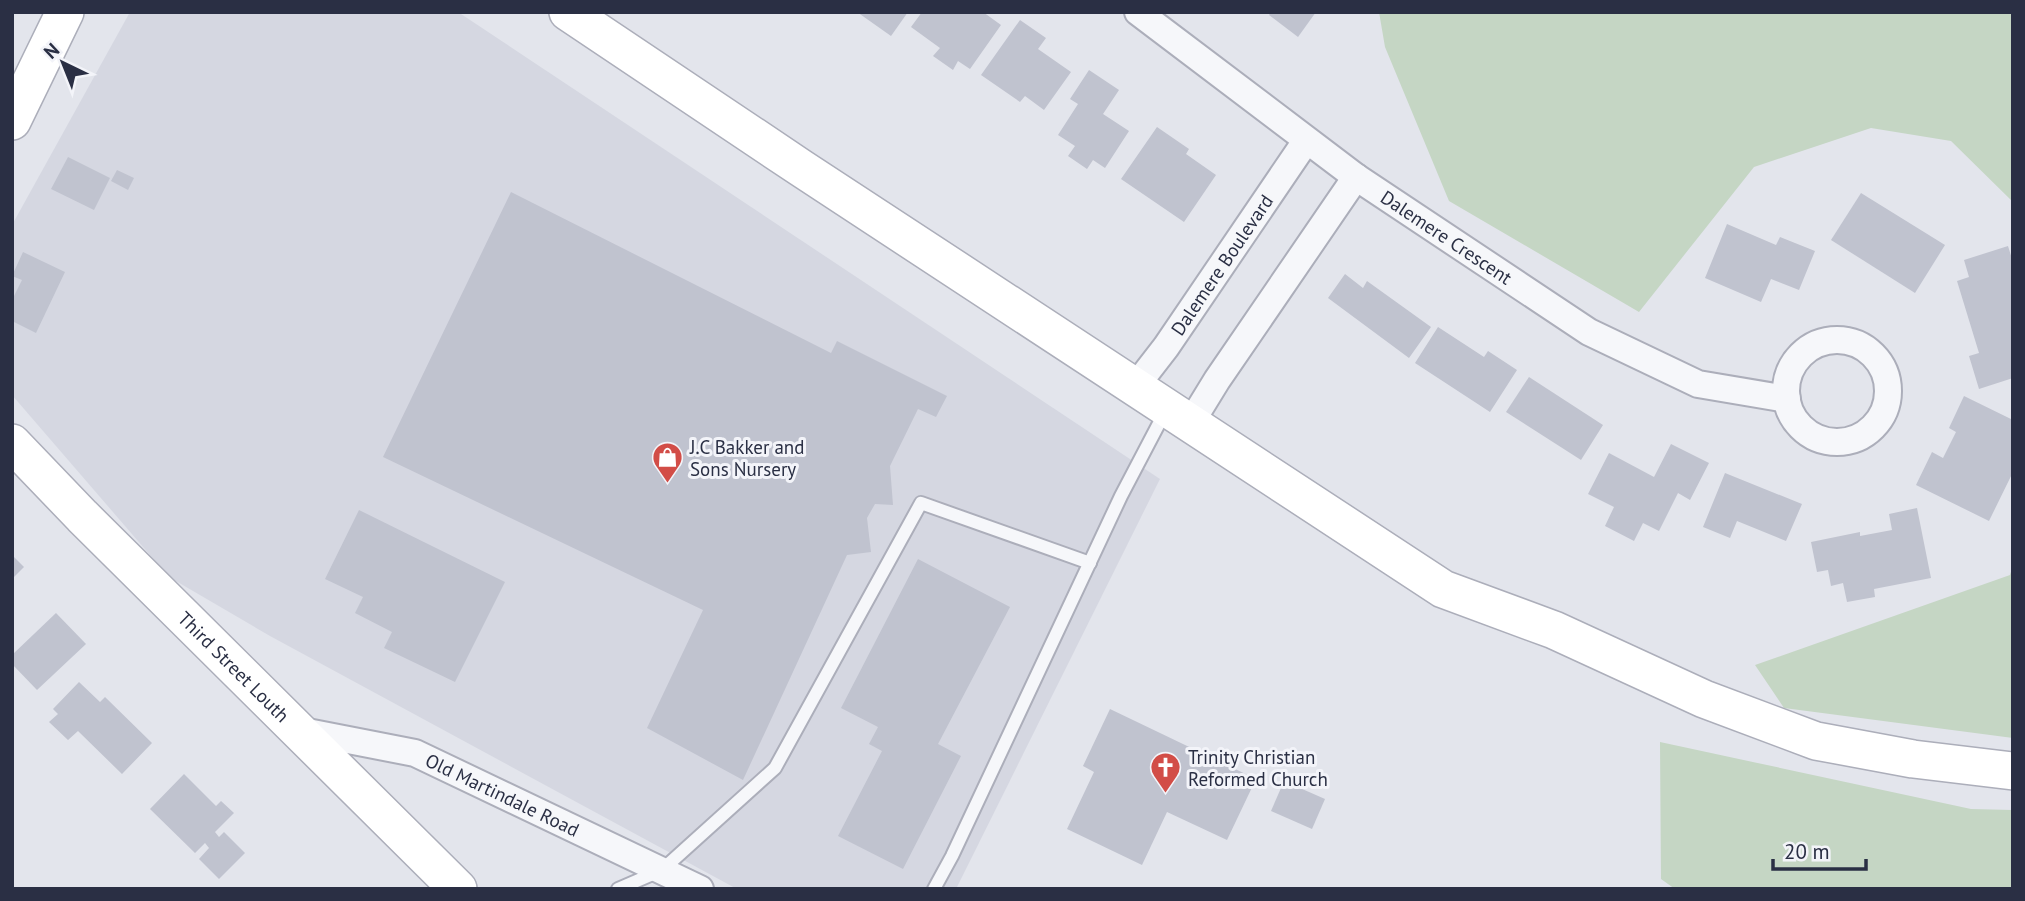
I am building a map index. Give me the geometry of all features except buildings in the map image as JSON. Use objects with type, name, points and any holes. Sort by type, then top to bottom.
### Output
[{"type":"main road","points":[[12,121],[65,12]]},
{"type":"main road","points":[[568,12],[1443,589],[1554,630],[1704,699],[1816,741],[1913,759],[2013,771]]},
{"type":"main road","name":"Third Street Louth","points":[[12,443],[82,516],[458,889]]},
{"type":"street","name":"Dalemere Crescent","points":[[1138,12],[1356,177],[1589,332],[1698,384],[1787,399]]},
{"type":"street","name":"Dalemere Boulevard","points":[[1135,387],[1306,141]]},
{"type":"street","points":[[1179,416],[1217,380],[1356,177]]},
{"type":"street","name":"Old Martindale Road","points":[[295,729],[415,754],[700,889]]},
{"type":"lane","points":[[934,889],[1121,496],[1179,416]]},
{"type":"lane","points":[[618,889],[662,870],[775,768],[921,503],[1090,563]]},
{"type":"shaded area","points":[[130,12],[458,12],[1160,479],[956,889],[737,889],[270,636],[169,577],[12,395],[12,225]]},
{"type":"green space","points":[[1379,12],[2013,12],[2013,202],[1951,141],[1871,128],[1754,167],[1639,312],[1449,201],[1385,47]]},
{"type":"green space","points":[[2013,565],[2013,738],[1784,708],[1755,665],[2010,575]]},
{"type":"green space","points":[[1660,742],[1971,809],[2013,810],[2013,889],[1675,889],[1661,879]]},
{"type":"place","name":"J.C Bakker and Sons Nursery","points":[[667,485]]},
{"type":"place","name":"Trinity Christian Reformed Church","points":[[1165,795]]}]
